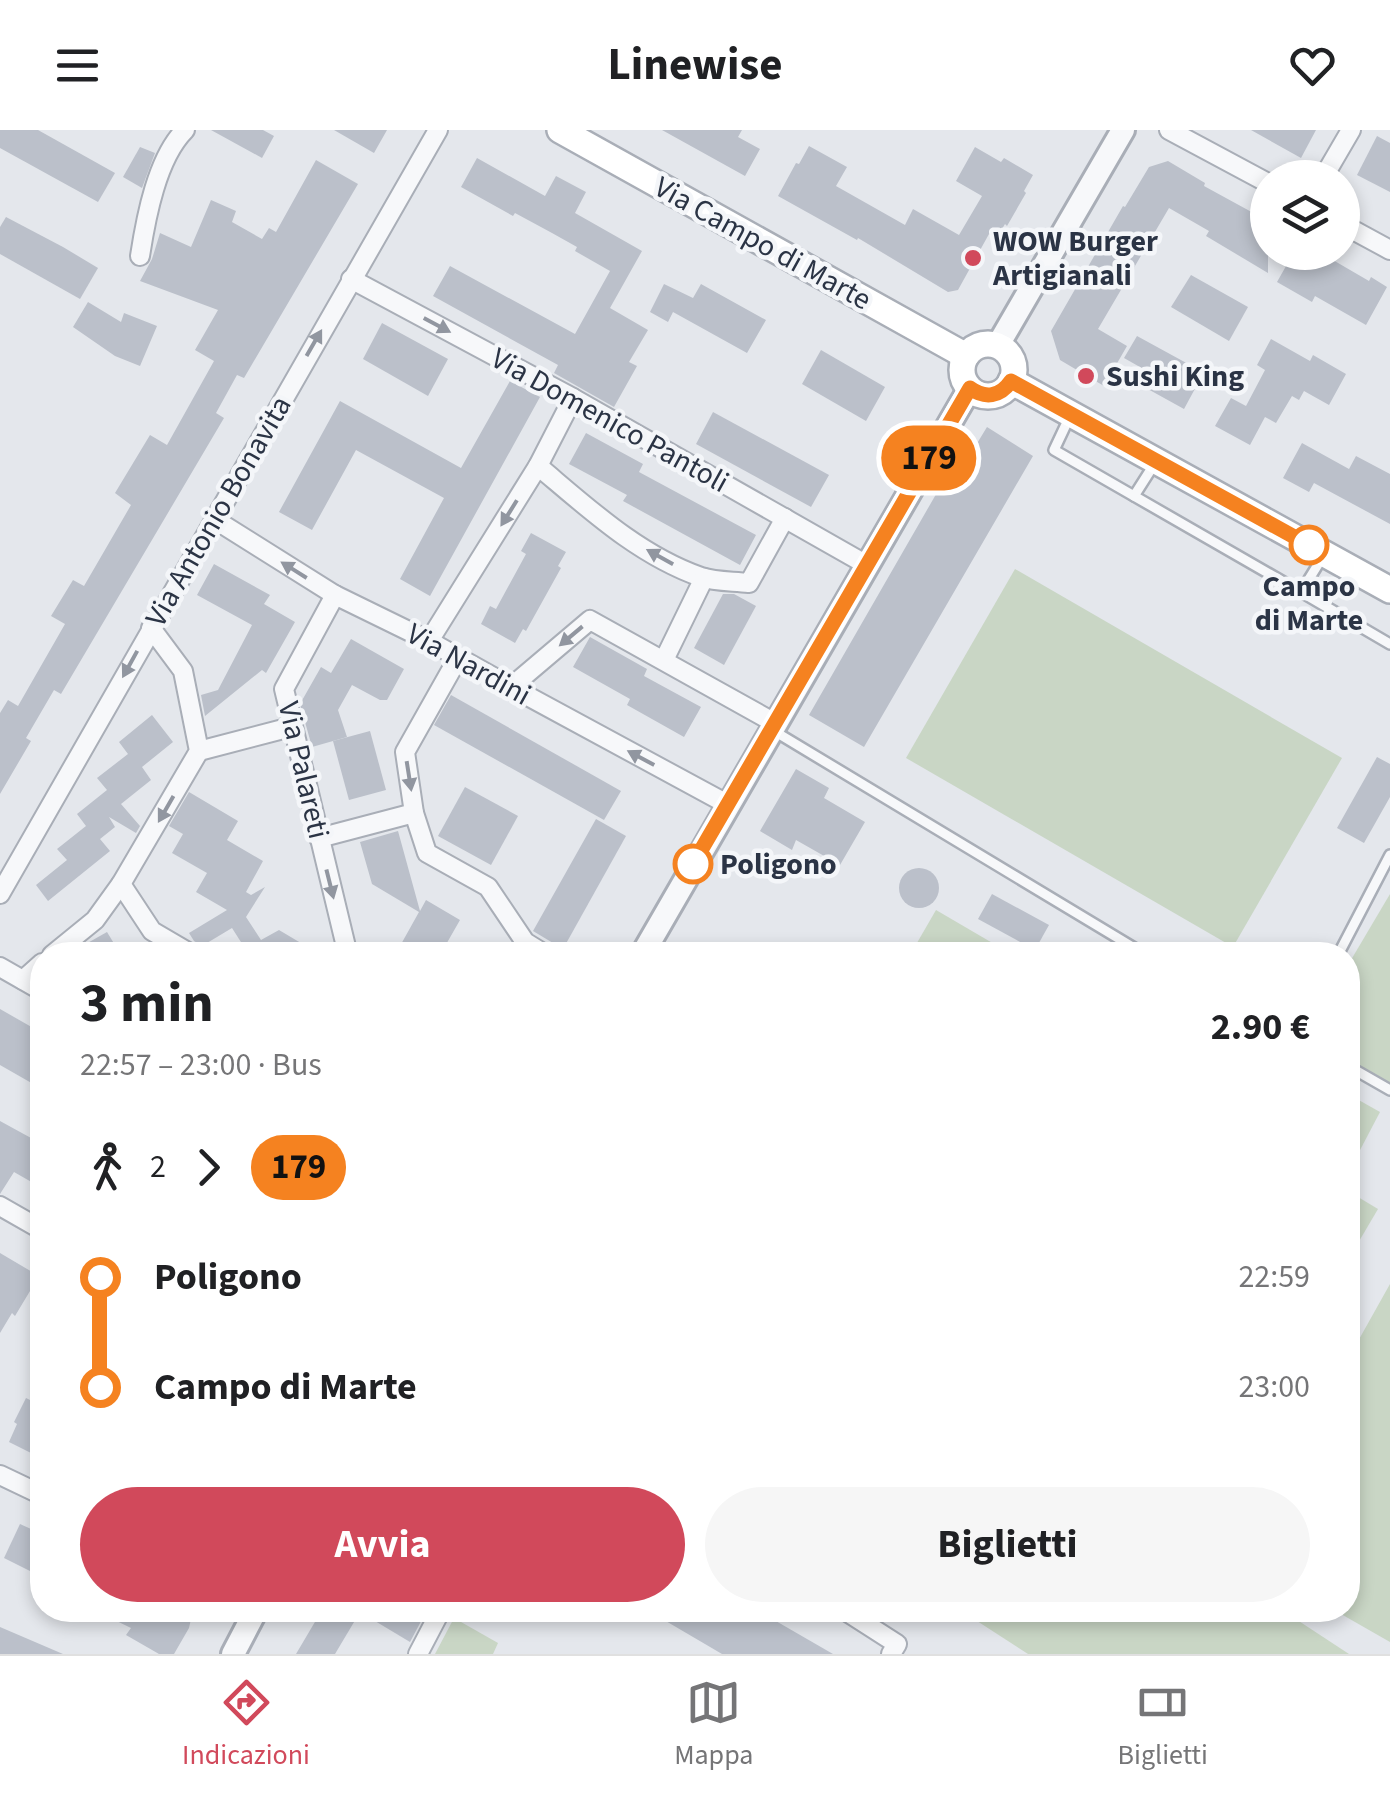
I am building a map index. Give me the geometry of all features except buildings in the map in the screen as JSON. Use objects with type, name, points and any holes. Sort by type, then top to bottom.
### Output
[{"type":"main road","name":"Via Campo di Marte","points":[[560,130],[966,356]]},
{"type":"main road","points":[[998,345],[1013,364],[1011,381],[1006,388],[984,396],[970,388],[962,373],[966,356],[979,346],[998,345]]},
{"type":"main road","points":[[1011,381],[1390,590]]},
{"type":"street","points":[[140,256],[151,200],[176,139],[185,130]]},
{"type":"street","name":"Via Antonio Bonavita","points":[[0,894],[438,130]]},
{"type":"street","points":[[998,345],[1122,130]]},
{"type":"street","points":[[1169,130],[1250,174]]},
{"type":"street","points":[[1334,160],[1351,130]]},
{"type":"street","points":[[1360,234],[1390,250]]},
{"type":"street","name":"Via Domenico Pantoli","points":[[351,278],[574,398],[867,565]]},
{"type":"street","points":[[649,942],[970,388]]},
{"type":"street","points":[[429,640],[538,466],[574,398]]},
{"type":"street","points":[[538,466],[612,529],[704,578],[748,583],[785,518]]},
{"type":"street","name":"Via Nardini","points":[[214,518],[335,596],[429,640],[727,804]]},
{"type":"street","points":[[664,660],[704,578]]},
{"type":"street","name":"Via Palareti","points":[[335,596],[284,689],[345,942]]},
{"type":"street","points":[[511,688],[590,620],[774,726]]},
{"type":"street","points":[[68,942],[95,920],[121,884],[199,751],[183,671],[150,628]]},
{"type":"street","points":[[458,658],[405,752],[414,813],[427,852],[488,887],[525,942]]},
{"type":"street","points":[[199,751],[291,727]]},
{"type":"street","points":[[319,838],[414,813]]},
{"type":"street","points":[[121,884],[152,931],[171,942]]},
{"type":"street","points":[[0,968],[30,984]]},
{"type":"street","points":[[23,980],[30,974]]},
{"type":"street","points":[[0,1206],[30,1223]]},
{"type":"street","points":[[0,1474],[30,1489]]},
{"type":"street","points":[[233,1654],[250,1622]]},
{"type":"street","points":[[418,1654],[435,1622]]},
{"type":"street","points":[[863,1622],[898,1644],[891,1654]]},
{"type":"lane","points":[[1071,414],[1054,450],[1390,644]]},
{"type":"lane","points":[[1134,496],[1156,461]]},
{"type":"lane","points":[[1301,592],[1325,554]]},
{"type":"lane","points":[[774,726],[1125,942]]},
{"type":"lane","points":[[1345,942],[1390,856]]},
{"type":"lane","points":[[1360,1073],[1390,1090]]},
{"type":"green space","points":[[1015,569],[1342,758],[1236,942],[1224,942],[906,758]]},
{"type":"green space","points":[[1390,894],[1390,1083],[1360,1066],[1360,945]]},
{"type":"green space","points":[[936,910],[991,942],[918,942]]},
{"type":"green space","points":[[1360,1101],[1380,1112],[1360,1150]]},
{"type":"green space","points":[[1360,1198],[1378,1209],[1360,1240]]},
{"type":"green space","points":[[1390,1284],[1390,1642],[1355,1622],[1360,1622],[1360,1338]]},
{"type":"green space","points":[[452,1622],[461,1622],[498,1643],[493,1654],[435,1654]]},
{"type":"green space","points":[[979,1622],[1300,1622],[1349,1654],[1028,1654]]},
{"type":"bus line","name":"179","points":[[693,864],[970,388],[984,396],[992,395],[1000,393],[1011,381],[1309,545]]},
{"type":"place","name":"WOW Burger Artigianali","points":[[973,258]]},
{"type":"place","name":"Sushi King","points":[[1086,376]]},
{"type":"place","name":"Campo di Marte","points":[[1309,545]]},
{"type":"place","name":"Poligono","points":[[693,864]]}]
